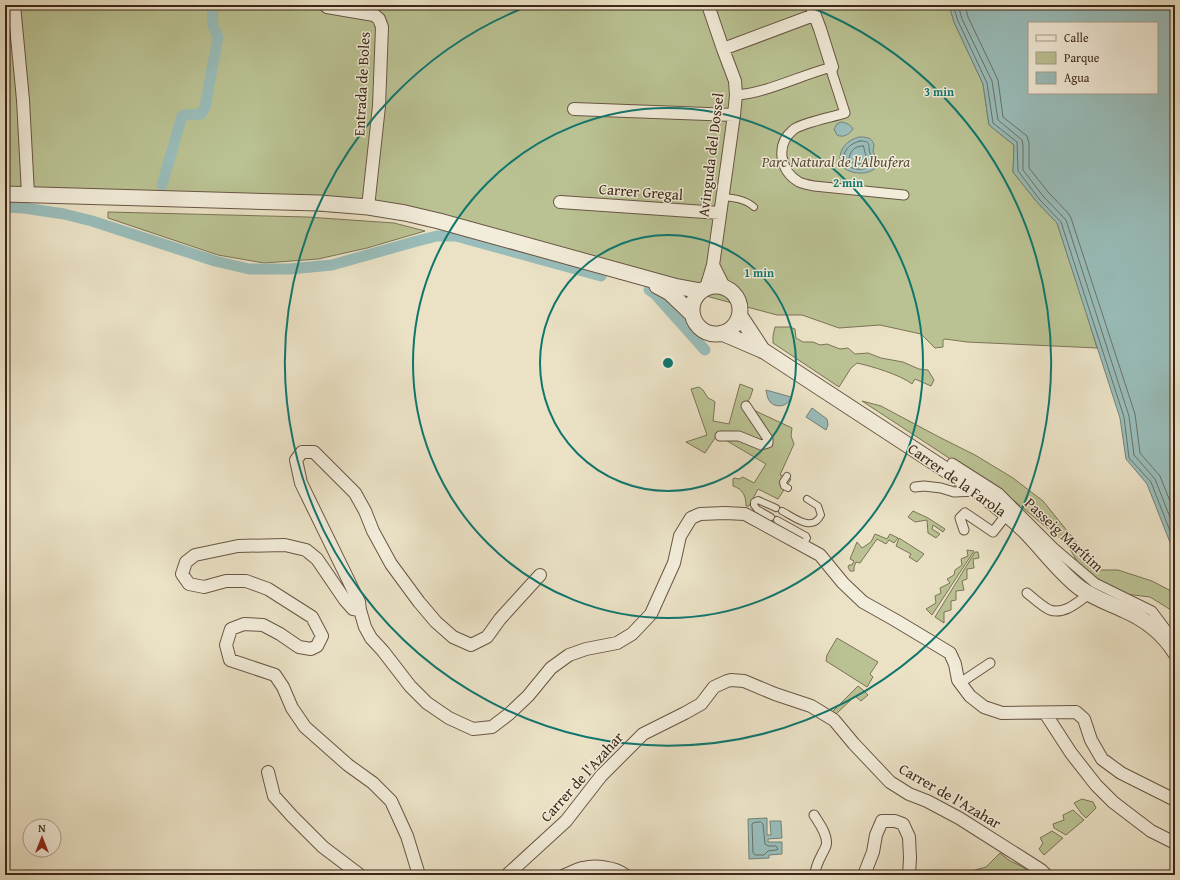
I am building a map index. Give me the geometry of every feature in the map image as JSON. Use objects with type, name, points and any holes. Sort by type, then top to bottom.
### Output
[{"type":"street","points":[[14,5],[23,100],[28,194]]},
{"type":"street","name":"Entrada de Boles","points":[[325,5],[327,7],[374,15],[380,19],[382,27],[379,106],[368,207]]},
{"type":"street","name":"Avinguda del Dossel","points":[[704,289],[713,265],[736,95],[735,81],[708,5]]},
{"type":"street","points":[[723,49],[812,10],[820,29],[845,113],[793,130],[785,138],[782,148],[782,156],[785,167],[790,176],[800,183],[814,186],[904,195]]},
{"type":"street","points":[[736,95],[751,94],[818,70],[832,67]]},
{"type":"street","points":[[574,109],[734,115]]},
{"type":"street","points":[[5,194],[311,203],[368,207],[405,213],[674,286],[704,289],[715,286],[724,287],[731,291],[739,302],[740,316],[733,327],[722,333],[714,334],[700,328],[695,322],[692,314],[692,306],[694,300],[704,289]]},
{"type":"street","name":"Carrer Gregal","points":[[560,202],[720,213]]},
{"type":"street","points":[[713,265],[724,287]]},
{"type":"street","points":[[644,278],[670,293],[692,314]]},
{"type":"street","points":[[740,316],[764,352]]},
{"type":"street","points":[[722,333],[764,352]]},
{"type":"street","name":"Carrer de la Farola","points":[[764,352],[978,491],[1007,514],[1025,531],[1069,578],[1089,594],[1138,617],[1151,626],[1162,635],[1175,652]]},
{"type":"street","points":[[720,436],[739,436],[762,445],[768,443],[768,439],[746,406]]},
{"type":"street","points":[[540,575],[500,619],[487,637],[471,644],[452,637],[436,622],[419,602],[391,564],[355,493],[314,452],[302,452],[296,460],[301,483],[359,602],[365,627],[370,638],[383,651],[410,686],[427,703],[449,718],[473,729],[492,727],[509,714],[528,696],[551,668],[568,655],[586,649],[617,643],[632,634],[651,614],[674,563],[680,536],[691,518],[700,514],[745,514],[820,556],[843,583],[863,602],[950,653],[958,680],[970,696],[984,707],[1002,713],[1076,712],[1084,719],[1090,740],[1102,759],[1121,773],[1175,800]]},
{"type":"street","name":"Passeig Marítim","points":[[952,463],[999,493],[1054,548],[1094,583],[1152,611],[1175,641]]},
{"type":"street","points":[[915,487],[924,486],[941,488],[954,492],[978,491]]},
{"type":"street","points":[[964,530],[960,518],[965,513],[993,532],[1007,514]]},
{"type":"street","points":[[360,610],[353,609],[345,600],[317,559],[306,550],[286,545],[238,546],[194,555],[186,562],[182,574],[189,584],[204,587],[226,581],[246,581],[268,589],[312,617],[322,636],[317,646],[311,649],[299,647],[263,625],[244,624],[232,629],[226,644],[230,660],[275,675],[283,686],[292,708],[305,727],[348,765],[373,783],[391,801],[407,836],[419,875]]},
{"type":"street","points":[[1027,593],[1049,610],[1069,608],[1089,594]]},
{"type":"street","points":[[960,683],[990,664]]},
{"type":"street","name":"Carrer de l'Azahar","points":[[507,875],[566,821],[601,776],[643,734],[701,704],[714,687],[731,680],[744,681],[775,694],[811,706],[834,720],[854,744],[890,782],[909,794],[927,801],[959,818],[1041,870],[1046,875]]},
{"type":"street","points":[[1045,713],[1070,753],[1096,785],[1109,798],[1151,831],[1175,843]]},
{"type":"street","points":[[268,772],[274,796],[323,847],[360,875]]},
{"type":"street","points":[[814,814],[824,829],[826,844],[815,868],[815,875]]},
{"type":"street","points":[[864,875],[873,852],[876,835],[882,821],[895,821],[903,824],[909,837],[909,875]]},
{"type":"street","points":[[565,875],[583,868],[603,867],[620,871],[625,875]]},
{"type":"lane","points":[[722,197],[741,199],[750,203],[754,207]]},
{"type":"lane","points":[[787,476],[783,482],[784,486],[788,488]]},
{"type":"lane","points":[[803,546],[807,538],[806,536],[757,508],[754,505],[754,502],[758,500],[803,522],[812,524],[816,522],[821,515],[818,506],[807,499]]},
{"type":"green space","name":"Parc Natural de l'Albufera","points":[[5,5],[949,5],[954,22],[983,84],[989,125],[1014,145],[1013,172],[1037,202],[1057,223],[1097,348],[967,342],[945,339],[943,340],[943,347],[935,348],[921,334],[880,325],[839,328],[802,315],[777,315],[452,228],[370,214],[303,210],[5,201]]},
{"type":"green space","points":[[108,212],[307,217],[394,223],[425,231],[367,248],[318,259],[264,263],[218,255],[108,218]]},
{"type":"green space","points":[[775,327],[790,327],[795,329],[796,338],[803,342],[813,342],[820,345],[827,344],[840,349],[848,348],[855,354],[868,353],[881,358],[903,362],[919,369],[928,370],[934,380],[931,386],[915,379],[912,384],[893,374],[857,363],[851,368],[839,387],[773,343]]},
{"type":"green space","points":[[740,384],[753,389],[745,406],[792,428],[791,436],[794,444],[780,475],[791,479],[778,499],[758,489],[749,506],[746,506],[745,496],[742,491],[733,486],[733,479],[743,477],[754,483],[766,464],[717,435],[705,453],[686,442],[707,435],[691,389],[699,387],[708,398],[715,402],[713,421],[729,424]]},
{"type":"green space","points":[[862,401],[881,406],[975,455],[1013,478],[1043,501],[1101,570],[1118,570],[1152,581],[1175,593],[1175,610],[1171,610],[1150,597],[1126,594],[1081,568],[1070,549],[1057,536],[990,481],[975,475]]},
{"type":"green space","points":[[913,511],[928,518],[945,529],[943,532],[933,525],[932,529],[940,534],[936,538],[928,533],[927,520],[915,522],[908,517]]},
{"type":"green space","points":[[875,534],[887,539],[890,534],[898,538],[894,543],[889,540],[886,544],[877,539],[860,563],[856,562],[854,571],[850,571],[848,567],[849,565],[852,565],[854,561],[850,559],[857,542],[862,548],[871,542]]},
{"type":"green space","points":[[899,538],[924,554],[917,562],[909,557],[911,554],[896,546]]},
{"type":"green space","points":[[967,550],[974,551],[932,615],[926,609],[936,603],[935,596],[941,593],[940,588],[950,583],[947,579],[954,575],[955,570],[962,565],[961,559],[968,556]]},
{"type":"green space","points":[[975,552],[978,552],[979,558],[973,559],[974,568],[967,569],[967,579],[962,581],[964,590],[956,591],[956,600],[951,601],[951,610],[944,612],[944,623],[935,617]]},
{"type":"green space","points":[[837,638],[878,662],[870,674],[873,677],[867,687],[826,661],[827,655]]},
{"type":"green space","points":[[858,686],[868,695],[861,701],[855,696],[836,714],[832,712]]},
{"type":"green space","points":[[1082,799],[1093,802],[1096,808],[1086,818],[1074,803]]},
{"type":"green space","points":[[1073,810],[1084,820],[1066,835],[1054,828],[1053,824],[1064,820],[1063,815]]},
{"type":"green space","points":[[1052,831],[1063,838],[1044,855],[1039,849],[1043,843],[1040,838]]},
{"type":"green space","points":[[1000,853],[1010,861],[1033,874],[966,875],[968,872],[986,867]]},
{"type":"water","points":[[949,5],[1175,5],[1175,555],[1147,484],[1126,459],[1120,418],[1057,223],[1037,202],[1013,172],[1014,145],[989,125],[983,84],[954,22]]},
{"type":"water","points":[[841,122],[848,124],[853,129],[850,133],[844,136],[837,135],[834,129],[837,124]]},
{"type":"water","points":[[859,137],[866,137],[872,140],[874,145],[873,152],[879,162],[876,168],[863,173],[851,172],[845,168],[841,163],[840,157],[841,151],[845,145],[851,140]]},
{"type":"water","points":[[766,390],[791,397],[790,400],[782,406],[773,404],[767,396]]},
{"type":"water","points":[[812,408],[827,419],[828,425],[826,430],[806,417]]},
{"type":"water","points":[[767,818],[767,835],[771,835],[770,821],[781,821],[782,838],[768,839],[768,842],[782,842],[782,854],[769,855],[769,858],[749,859],[748,819]]},
{"type":"waterway","points":[[162,185],[182,116],[201,114],[205,107],[218,37],[213,26],[212,5]]},
{"type":"waterway","points":[[5,207],[24,208],[64,214],[92,221],[215,261],[249,269],[290,269],[332,265],[437,236],[456,236],[601,276]]},
{"type":"waterway","points":[[649,290],[655,294],[705,350]]}]
